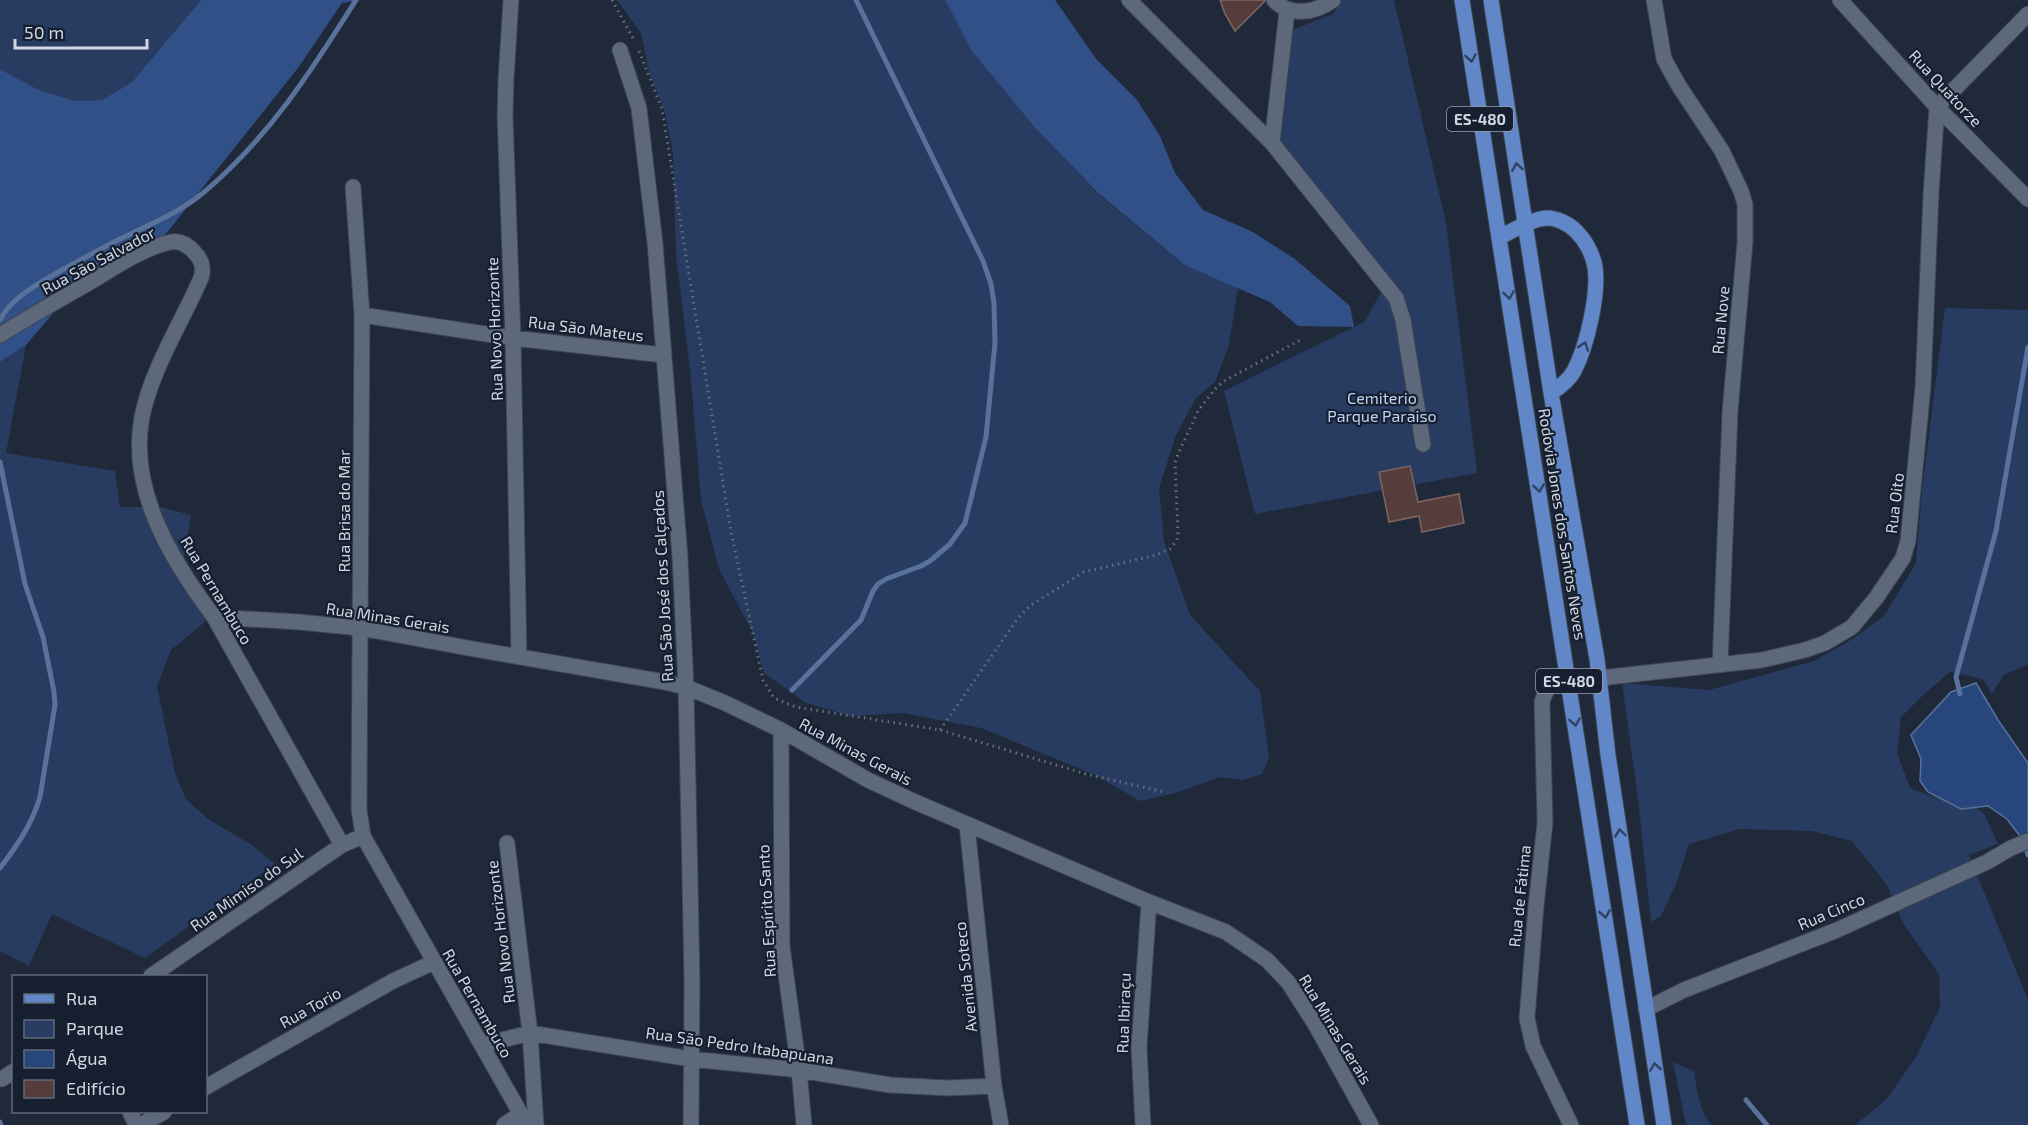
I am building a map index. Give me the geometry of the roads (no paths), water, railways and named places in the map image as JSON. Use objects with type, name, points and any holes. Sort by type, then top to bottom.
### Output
[{"type":"main road","name":"Rodovia Jones dos Santos Neves","points":[[1462,0],[1637,1125]]},
{"type":"main road","name":"Rodovia Jones dos Santos Neves","points":[[1491,0],[1551,393],[1600,678],[1608,755],[1664,1125]]},
{"type":"main road","points":[[1500,237],[1526,224],[1546,218],[1556,219],[1571,227],[1583,238],[1595,267],[1591,315],[1581,353],[1573,373],[1551,393]]},
{"type":"street","name":"Rua Novo Horizonte","points":[[512,0],[505,116],[513,338],[519,657]]},
{"type":"street","points":[[1129,0],[1272,143],[1396,298],[1403,320],[1423,444]]},
{"type":"street","points":[[1274,0],[1287,11],[1305,11],[1333,0]]},
{"type":"street","name":"Rua Nove","points":[[1654,0],[1664,59],[1722,152],[1745,204],[1745,242],[1730,412],[1720,666]]},
{"type":"street","name":"Rua Quatorze","points":[[1840,0],[1937,107],[2028,199]]},
{"type":"street","points":[[1272,143],[1287,11]]},
{"type":"street","points":[[1937,107],[2028,14]]},
{"type":"street","name":"Rua São José dos Calçados","points":[[620,50],[639,108],[656,243],[679,546],[686,687],[692,980],[692,1125]]},
{"type":"street","name":"Rua Oito","points":[[1600,678],[1720,666],[1796,652],[1825,643],[1852,627],[1876,598],[1903,558],[1908,541],[1923,387],[1930,206],[1937,107]]},
{"type":"street","name":"Rua Brisa do Mar","points":[[353,187],[362,315],[359,809],[363,836]]},
{"type":"street","name":"Rua São Salvador","points":[[0,335],[113,268],[170,242],[185,243],[196,253],[203,272]]},
{"type":"street","name":"Rua Pernambuco","points":[[203,272],[153,382],[142,415],[140,461],[143,483],[153,515],[190,586],[214,617],[342,845]]},
{"type":"street","name":"Rua São Mateus","points":[[362,315],[513,338],[663,355]]},
{"type":"street","name":"Rua Minas Gerais","points":[[214,617],[360,628],[686,687],[725,703],[781,730],[868,780],[967,825],[1226,932],[1267,960],[1288,982],[1315,1024],[1371,1125]]},
{"type":"street","name":"Rua de Fátima","points":[[1568,675],[1549,686],[1544,692],[1542,702],[1545,823],[1534,917],[1527,1018],[1533,1046],[1571,1125]]},
{"type":"street","name":"Rua Espírito Santo","points":[[781,730],[782,946],[804,1125]]},
{"type":"street","name":"Avenida Soteco","points":[[967,825],[994,1086],[1001,1125]]},
{"type":"street","name":"Rua Pernambuco","points":[[363,836],[523,1120]]},
{"type":"street","name":"Rua Mimiso do Sul","points":[[153,975],[342,845],[363,836]]},
{"type":"street","name":"Rua Cinco","points":[[1646,1009],[1684,990],[1837,930],[2028,841]]},
{"type":"street","name":"Rua Novo Horizonte","points":[[507,843],[530,1033],[536,1125]]},
{"type":"street","name":"Rua Ibiraçu","points":[[1143,1125],[1139,1047],[1149,902]]},
{"type":"street","name":"Rua Torio","points":[[207,1087],[393,981],[434,962]]},
{"type":"street","name":"Rua São Pedro Itabapuana","points":[[482,1046],[530,1033],[691,1059],[799,1070],[890,1085],[948,1089],[994,1086]]},
{"type":"street","points":[[139,1125],[162,1113]]},
{"type":"street","points":[[504,1125],[523,1120]]},
{"type":"water","points":[[1976,683],[2028,763],[2028,838],[2023,840],[2007,819],[1988,806],[1961,809],[1928,792],[1920,781],[1921,759],[1911,735],[1951,692]]},
{"type":"waterway","points":[[0,320],[10,305],[32,288],[89,255],[185,206],[203,193],[248,150],[268,127],[305,78],[356,0]]},
{"type":"waterway","points":[[792,690],[861,620],[878,584],[930,561],[950,544],[965,523],[986,437],[995,343],[994,303],[991,284],[983,261],[856,0]]},
{"type":"waterway","points":[[1960,694],[1956,677],[1996,531],[2028,347]]},
{"type":"waterway","points":[[0,462],[25,584],[43,637],[55,705],[37,807],[23,834],[0,868]]},
{"type":"waterway","points":[[2025,843],[2028,855]]},
{"type":"waterway","points":[[1746,1100],[1767,1125]]},
{"type":"park label","name":"Cemiterio Parque Paraiso","points":[[1382,406]]}]
